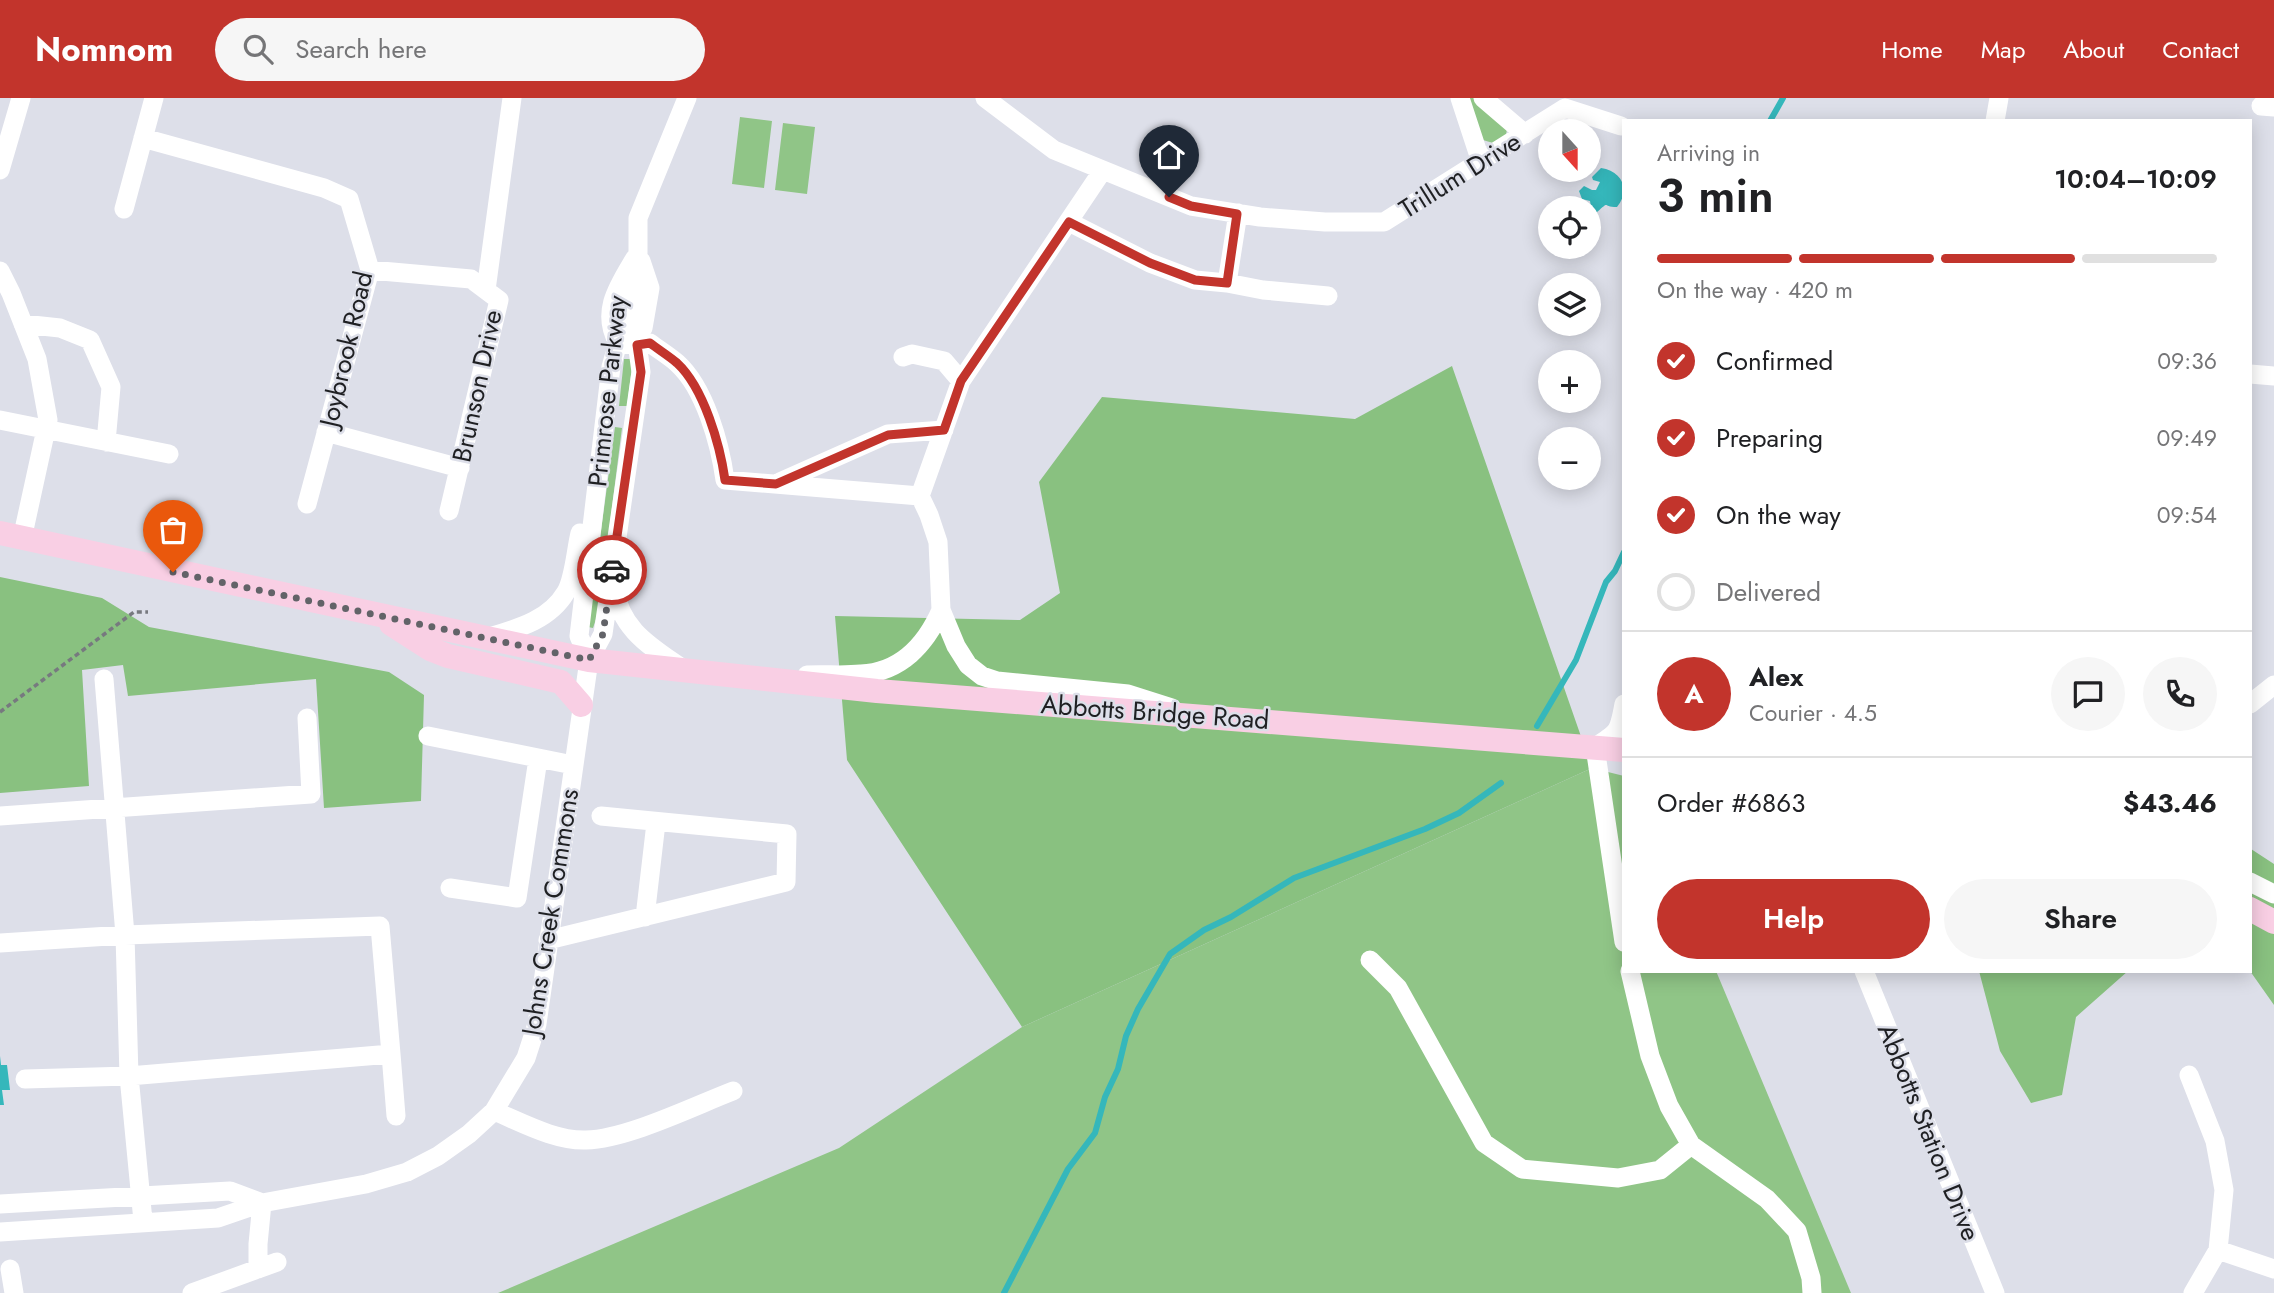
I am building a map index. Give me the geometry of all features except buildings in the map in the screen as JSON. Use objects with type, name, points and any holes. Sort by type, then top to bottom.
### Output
[{"type":"main road","name":"Abbotts Bridge Road","points":[[11,536],[589,660],[877,691],[1622,750]]},
{"type":"main road","name":"Abbotts Bridge Road","points":[[379,616],[430,649],[447,656],[561,682],[581,705]]},
{"type":"main road","points":[[2252,910],[2274,922]]},
{"type":"street","points":[[0,170],[21,98]]},
{"type":"street","points":[[124,209],[154,98]]},
{"type":"street","name":"Brunson Drive","points":[[449,511],[499,300],[485,290],[512,98]]},
{"type":"street","name":"Primrose Parkway","points":[[589,660],[579,636],[611,367],[643,328],[650,288],[638,253],[638,218],[687,98]]},
{"type":"street","name":"Trillum Drive","points":[[985,98],[1054,150],[1191,206],[1237,214],[1325,222],[1384,222],[1525,134],[1558,103],[1621,126]]},
{"type":"street","points":[[1460,98],[1482,162]]},
{"type":"street","points":[[1483,98],[1525,134]]},
{"type":"street","points":[[1995,119],[2000,98]]},
{"type":"street","name":"Joybrook Road","points":[[142,138],[324,187],[349,199],[370,270],[307,504]]},
{"type":"street","points":[[1103,170],[961,381],[920,496],[938,542],[941,610],[956,646],[968,665],[982,676],[997,681],[1128,694],[1193,714]]},
{"type":"street","points":[[1227,283],[1237,214]]},
{"type":"street","points":[[1069,222],[1161,267],[1195,280],[1328,296]]},
{"type":"street","name":"Primrose Parkway","points":[[589,660],[603,634],[641,372],[630,341],[611,330],[614,293],[638,253]]},
{"type":"street","points":[[370,270],[471,279],[485,290]]},
{"type":"street","points":[[0,271],[37,359],[48,420],[11,536]]},
{"type":"street","points":[[23,324],[60,328],[90,340],[111,387],[106,442]]},
{"type":"street","points":[[630,341],[650,343],[679,365],[701,397],[722,457],[725,480],[920,496]]},
{"type":"street","points":[[903,357],[912,354],[944,361],[961,381]]},
{"type":"street","points":[[2252,374],[2274,376]]},
{"type":"street","points":[[605,414],[634,417]]},
{"type":"street","points":[[0,420],[169,454]]},
{"type":"street","points":[[776,484],[888,435],[944,430]]},
{"type":"street","points":[[326,432],[460,468]]},
{"type":"street","points":[[485,638],[526,626],[550,612],[567,591],[580,533],[594,508]]},
{"type":"street","points":[[612,574],[615,598],[625,621],[639,637],[687,672]]},
{"type":"street","points":[[772,681],[795,676],[882,671],[900,663],[914,652],[933,628],[941,610]]},
{"type":"street","name":"Johns Creek Commons","points":[[0,1232],[218,1218],[262,1203],[366,1184],[407,1172],[438,1156],[469,1134],[494,1111],[526,1058],[537,1024],[589,660]]},
{"type":"street","points":[[104,679],[125,935],[130,1076],[143,1222]]},
{"type":"street","points":[[2252,702],[2274,685]]},
{"type":"street","points":[[0,816],[311,794],[307,718]]},
{"type":"street","points":[[1622,722],[1614,736],[1595,747],[1622,929]]},
{"type":"street","points":[[428,736],[573,765]]},
{"type":"street","points":[[450,888],[517,898],[538,758]]},
{"type":"street","points":[[548,940],[786,882],[787,834],[601,816]]},
{"type":"street","points":[[645,916],[656,823]]},
{"type":"street","points":[[2252,883],[2274,894]]},
{"type":"street","points":[[0,943],[125,935],[380,926],[396,1116]]},
{"type":"street","points":[[1370,960],[1398,988],[1484,1143],[1522,1169],[1618,1178],[1660,1170],[1691,1145]]},
{"type":"street","points":[[1630,973],[1650,1056],[1670,1106],[1691,1145],[1767,1199],[1797,1231],[1811,1278],[1812,1293]]},
{"type":"street","name":"Abbotts Station Drive","points":[[1865,973],[1995,1293]]},
{"type":"street","points":[[25,1079],[130,1076],[391,1054]]},
{"type":"street","points":[[2189,1075],[2215,1141],[2224,1190],[2218,1250],[2193,1293]]},
{"type":"street","points":[[494,1111],[540,1130],[587,1140],[628,1131],[733,1091]]},
{"type":"street","points":[[0,1204],[230,1191],[262,1203],[258,1244],[267,1265],[192,1293]]},
{"type":"street","points":[[54,1200],[55,1229]]},
{"type":"street","points":[[2218,1250],[2274,1269]]},
{"type":"street","points":[[10,1269],[14,1293]]},
{"type":"path","points":[[0,712],[134,612],[148,612]]},
{"type":"green space","points":[[1464,98],[1475,98],[1507,129],[1506,135],[1496,144],[1483,140]]},
{"type":"green space","points":[[740,117],[772,121],[764,188],[732,184]]},
{"type":"green space","points":[[783,123],[815,127],[807,194],[775,190]]},
{"type":"green space","points":[[624,359],[633,359],[627,406],[619,406]]},
{"type":"green space","points":[[1452,366],[1592,768],[1022,1027],[847,760],[835,616],[1020,620],[1060,593],[1039,482],[1102,397],[1355,419]]},
{"type":"green space","points":[[615,427],[622,428],[599,610],[593,628],[588,627]]},
{"type":"green space","points":[[0,577],[102,598],[149,627],[389,672],[424,695],[421,801],[324,808],[316,679],[128,696],[123,665],[82,670],[89,786],[0,793]]},
{"type":"green space","points":[[1592,768],[1622,776],[1622,973],[1717,973],[1851,1293],[498,1293],[839,1148],[1022,1027]]},
{"type":"green space","points":[[2252,850],[2274,864],[2274,1005],[2251,973]]},
{"type":"green space","points":[[1980,973],[2126,973],[2076,1017],[2062,1095],[2031,1103],[2000,1051]]},
{"type":"water","points":[[1601,168],[1608,170],[1622,182],[1621,201],[1617,207],[1605,205],[1601,208],[1601,196],[1581,196],[1579,191],[1584,186],[1596,190],[1601,182]]},
{"type":"water","points":[[0,1056],[1,1065],[7,1065],[10,1090],[2,1090],[4,1105],[0,1105]]},
{"type":"waterway","points":[[1771,119],[1783,98]]},
{"type":"waterway","points":[[1537,726],[1576,660],[1606,582],[1622,556]]},
{"type":"waterway","points":[[1004,1293],[1068,1169],[1095,1133],[1105,1097],[1118,1069],[1126,1036],[1138,1009],[1170,954],[1204,930],[1231,917],[1294,878],[1425,829],[1459,813],[1501,783]]},
{"type":"way so far","points":[[173,572],[589,660],[603,634],[612,570]]},
{"type":"route","points":[[612,570],[641,372],[637,345],[650,343],[679,365],[701,397],[722,457],[725,480],[776,484],[888,435],[944,430],[961,381],[1069,222],[1150,263],[1195,280],[1227,283],[1237,214],[1191,206],[1169,197]]}]
